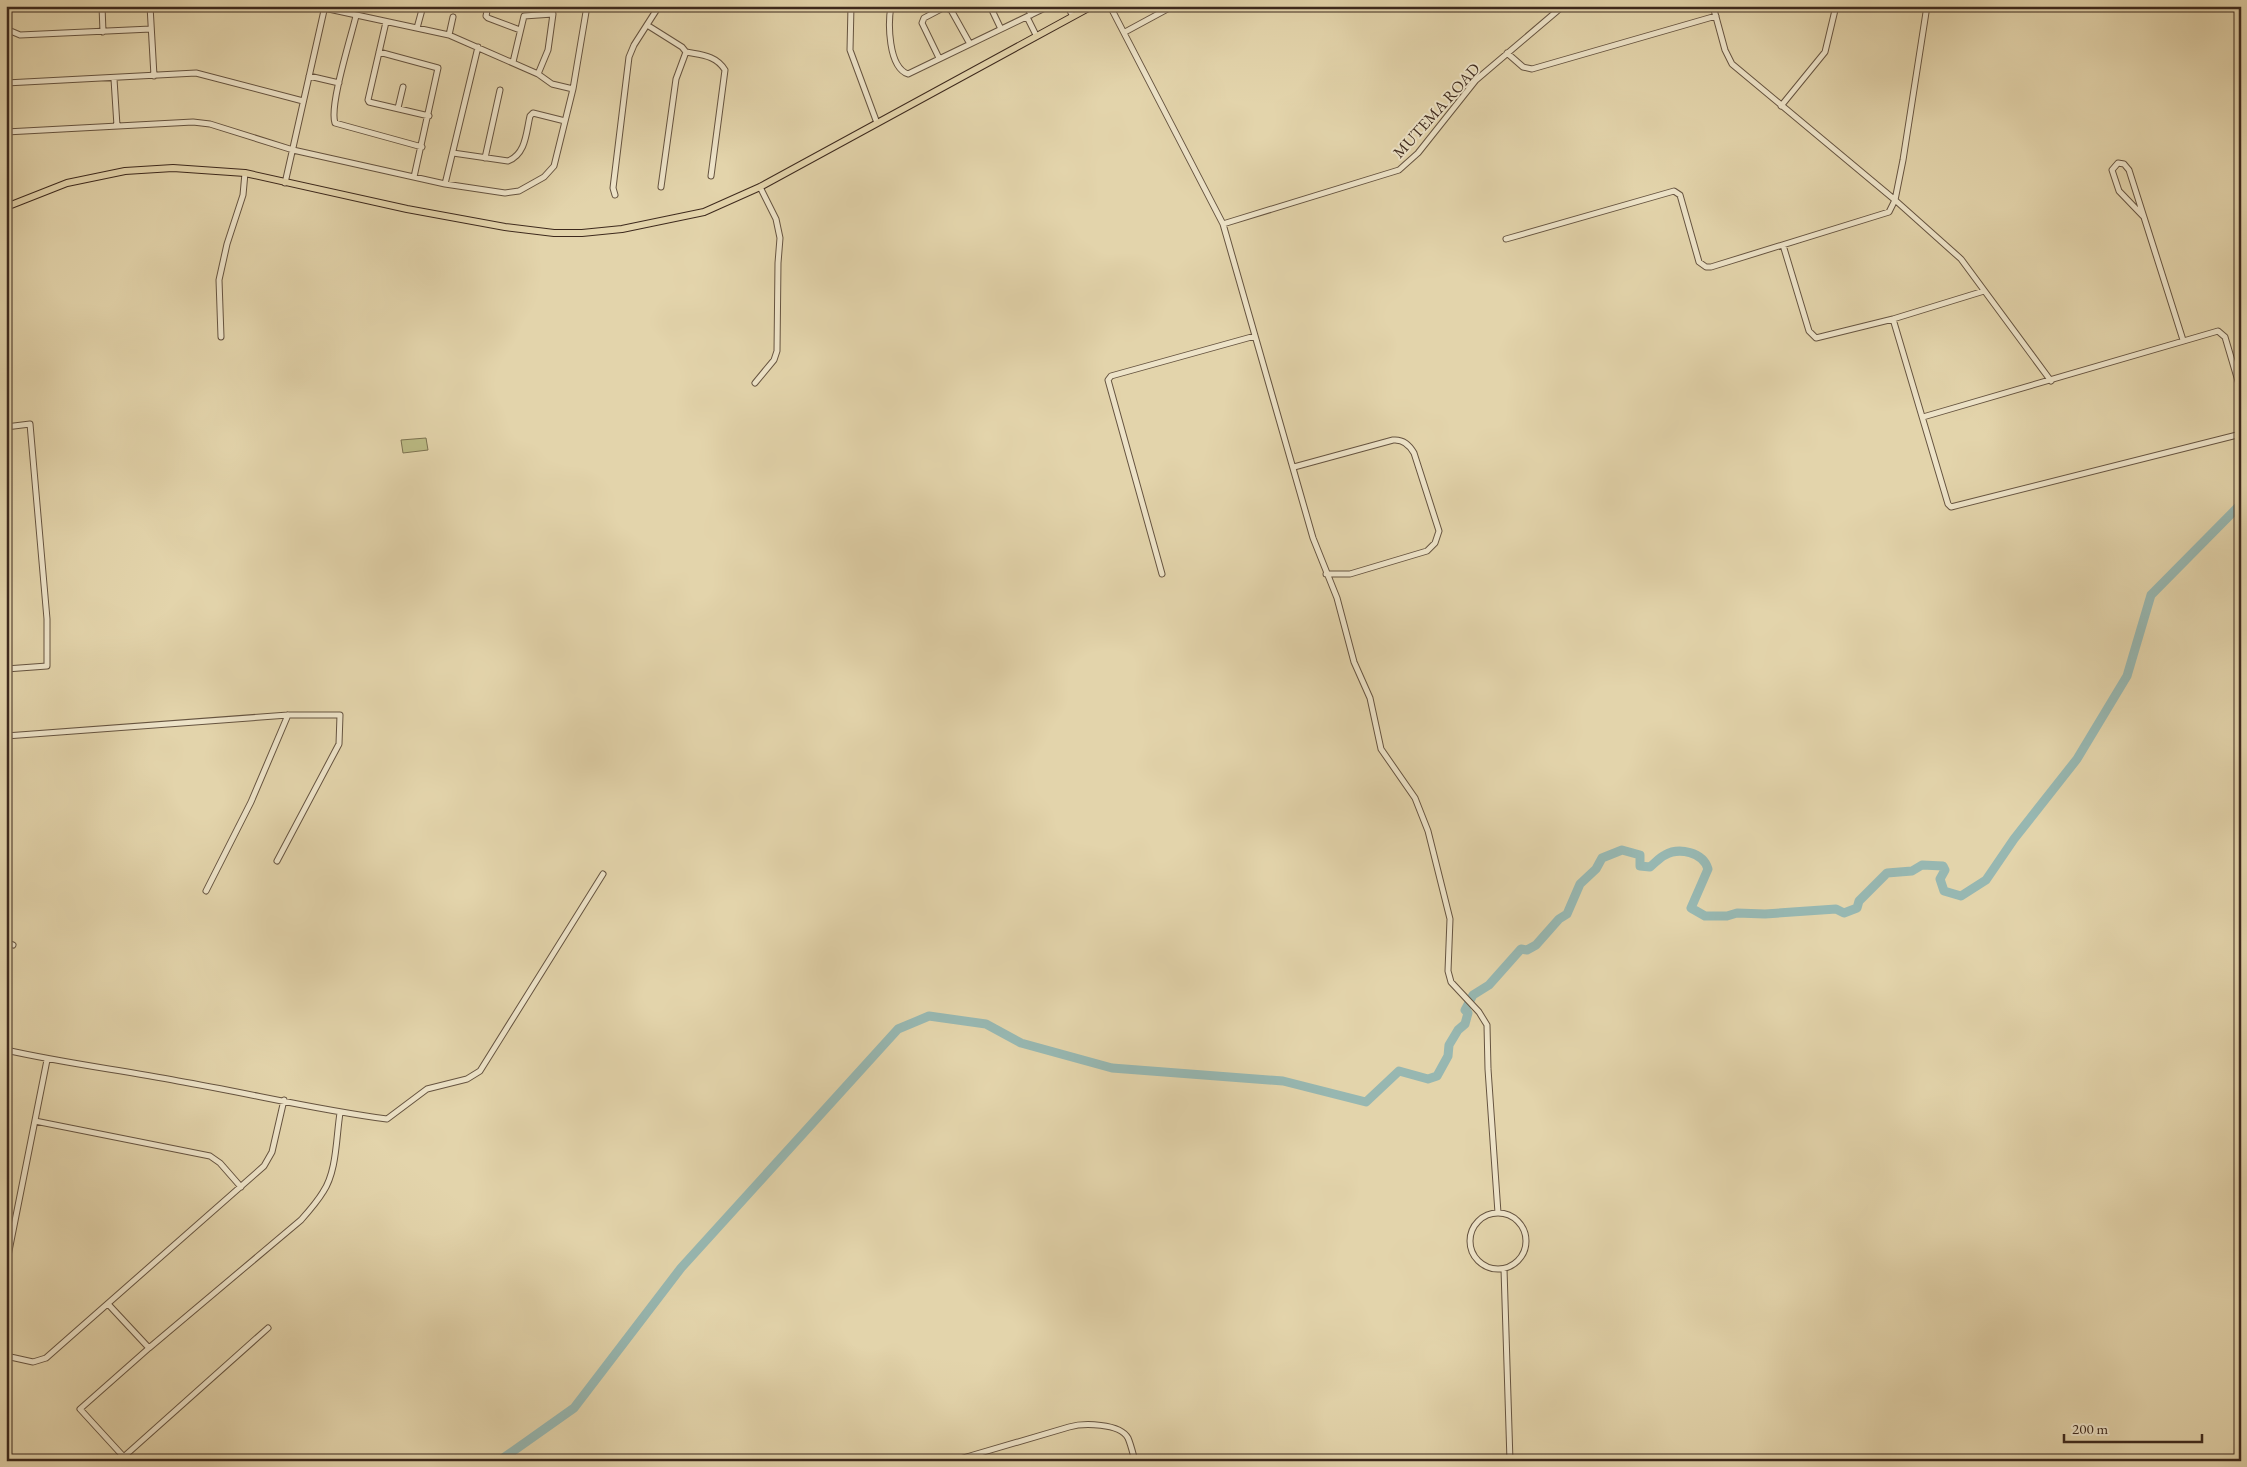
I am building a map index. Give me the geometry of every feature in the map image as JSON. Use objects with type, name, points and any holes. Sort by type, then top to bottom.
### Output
[{"type":"main road","points":[[6,207],[67,183],[125,171],[174,168],[245,173],[285,183],[496,225],[554,233],[582,233],[622,229],[704,212],[760,187],[1092,6]]},
{"type":"street","points":[[102,6],[103,32]]},
{"type":"street","points":[[150,6],[154,76]]},
{"type":"street","points":[[417,28],[423,6]]},
{"type":"street","points":[[488,6],[486,16],[488,18],[520,30]]},
{"type":"street","points":[[6,132],[193,122],[210,124],[293,150],[445,184],[505,193],[526,188],[544,177],[552,169],[573,89],[587,6]]},
{"type":"street","points":[[615,196],[613,188],[629,57],[634,45],[658,6]]},
{"type":"street","points":[[851,6],[850,50],[877,123]]},
{"type":"street","points":[[891,6],[889,30],[891,44],[903,72],[912,73],[939,58],[1049,6]]},
{"type":"street","points":[[990,6],[1001,29]]},
{"type":"street","points":[[1027,6],[1036,35]]},
{"type":"street","points":[[1067,6],[1073,16]]},
{"type":"street","points":[[1110,6],[1222,224],[1313,538],[1337,598],[1354,662],[1370,698],[1381,749],[1415,798],[1428,831],[1450,919],[1448,971],[1451,982],[1466,997],[1487,1025],[1498,1213]]},
{"type":"street","points":[[1125,32],[1173,6]]},
{"type":"street","name":"MUTEMA ROAD","points":[[1222,224],[1398,170],[1418,152],[1476,80],[1563,6]]},
{"type":"street","points":[[1713,6],[1725,50],[1732,64],[1895,200],[1962,259],[2051,381]]},
{"type":"street","points":[[1781,106],[1825,52],[1836,6]]},
{"type":"street","points":[[1506,240],[1674,191],[1680,194],[1699,262],[1706,267],[1889,212],[1895,200],[1903,160],[1927,6]]},
{"type":"street","points":[[285,183],[325,7],[356,16],[449,35],[513,62],[538,74],[552,84],[573,89]]},
{"type":"street","points":[[939,58],[922,23],[924,18],[945,7],[951,10],[970,44]]},
{"type":"street","points":[[513,62],[525,16],[554,14],[548,50],[538,74]]},
{"type":"street","points":[[356,16],[334,116],[337,125],[422,147]]},
{"type":"street","points":[[1507,54],[1523,67],[1532,69],[1716,16]]},
{"type":"street","points":[[449,35],[453,17]]},
{"type":"street","points":[[386,22],[368,100],[369,102],[428,116]]},
{"type":"street","points":[[647,25],[682,47],[686,52],[707,56],[725,70],[711,176]]},
{"type":"street","points":[[6,29],[20,35],[151,29]]},
{"type":"street","points":[[445,184],[478,47]]},
{"type":"street","points":[[379,52],[438,67],[414,177]]},
{"type":"street","points":[[661,187],[676,79],[686,52]]},
{"type":"street","points":[[6,83],[114,79],[200,73],[303,101]]},
{"type":"street","points":[[309,76],[340,83]]},
{"type":"street","points":[[114,79],[117,126]]},
{"type":"street","points":[[398,108],[403,87]]},
{"type":"street","points":[[485,158],[500,90]]},
{"type":"street","points":[[453,153],[508,161],[516,157],[523,147],[530,116],[533,113],[565,121]]},
{"type":"street","points":[[2143,216],[2116,187],[2112,170],[2118,163],[2124,164],[2129,170],[2183,340]]},
{"type":"street","points":[[221,337],[219,280],[226,244],[243,195],[245,173]]},
{"type":"street","points":[[755,382],[776,356],[780,245],[776,219],[760,187]]},
{"type":"street","points":[[1783,245],[1812,337],[1820,338],[1893,319],[1984,291]]},
{"type":"street","points":[[1893,319],[1948,504],[1953,508],[2241,434]]},
{"type":"street","points":[[1923,417],[2218,331],[2225,337],[2241,391]]},
{"type":"street","points":[[1162,574],[1108,380],[1110,376],[1255,336]]},
{"type":"street","points":[[6,427],[30,424],[45,591],[47,666],[6,669]]},
{"type":"street","points":[[1294,468],[1400,439],[1411,447],[1414,453],[1438,531],[1435,543],[1427,551],[1350,574],[1326,574]]},
{"type":"street","points":[[6,736],[288,715],[340,715],[339,744],[277,861]]},
{"type":"street","points":[[206,891],[251,802],[288,715]]},
{"type":"street","points":[[6,1050],[47,1060],[284,1100],[340,1113],[387,1119],[427,1089],[467,1079],[480,1070],[603,874]]},
{"type":"street","points":[[6,942],[13,945]]},
{"type":"street","points":[[6,1266],[47,1060]]},
{"type":"street","points":[[6,1356],[33,1362],[46,1358],[264,1166],[270,1157],[284,1100]]},
{"type":"street","points":[[124,1456],[80,1409],[149,1348],[301,1220],[314,1206],[324,1192],[330,1175],[340,1113]]},
{"type":"street","points":[[35,1121],[204,1154],[216,1160],[241,1187]]},
{"type":"street","points":[[1498,1213],[1510,1215],[1520,1223],[1526,1234],[1526,1247],[1520,1259],[1504,1269],[1491,1269],[1479,1263],[1472,1253],[1469,1239],[1474,1226],[1484,1216],[1498,1213]]},
{"type":"street","points":[[1504,1269],[1510,1461]]},
{"type":"street","points":[[108,1304],[149,1348]]},
{"type":"street","points":[[119,1461],[268,1328]]},
{"type":"street","points":[[953,1461],[1069,1427],[1086,1424],[1102,1426],[1123,1433],[1128,1438],[1135,1461]]},
{"type":"green space","points":[[426,438],[428,450],[403,453],[401,440]]},
{"type":"waterway","points":[[499,1461],[574,1408],[681,1268],[898,1029],[929,1016],[986,1024],[1021,1043],[1112,1068],[1283,1081],[1366,1102],[1399,1071],[1428,1079],[1437,1076],[1448,1056],[1449,1045],[1458,1030],[1465,1024],[1468,1013],[1465,1010],[1473,995],[1489,985],[1521,949],[1527,950],[1536,945],[1559,919],[1567,914],[1580,884],[1596,869],[1602,858],[1622,850],[1640,855],[1640,866],[1650,867],[1663,856],[1677,851],[1696,855],[1705,863],[1708,869],[1691,908],[1705,916],[1836,909],[1844,913],[1857,908],[1859,901],[1887,873],[1912,871],[1922,865],[1943,866],[1945,870],[1940,879],[1944,891],[1961,896],[1986,880],[2014,839],[2077,759],[2127,676],[2151,595],[2241,504]]}]
